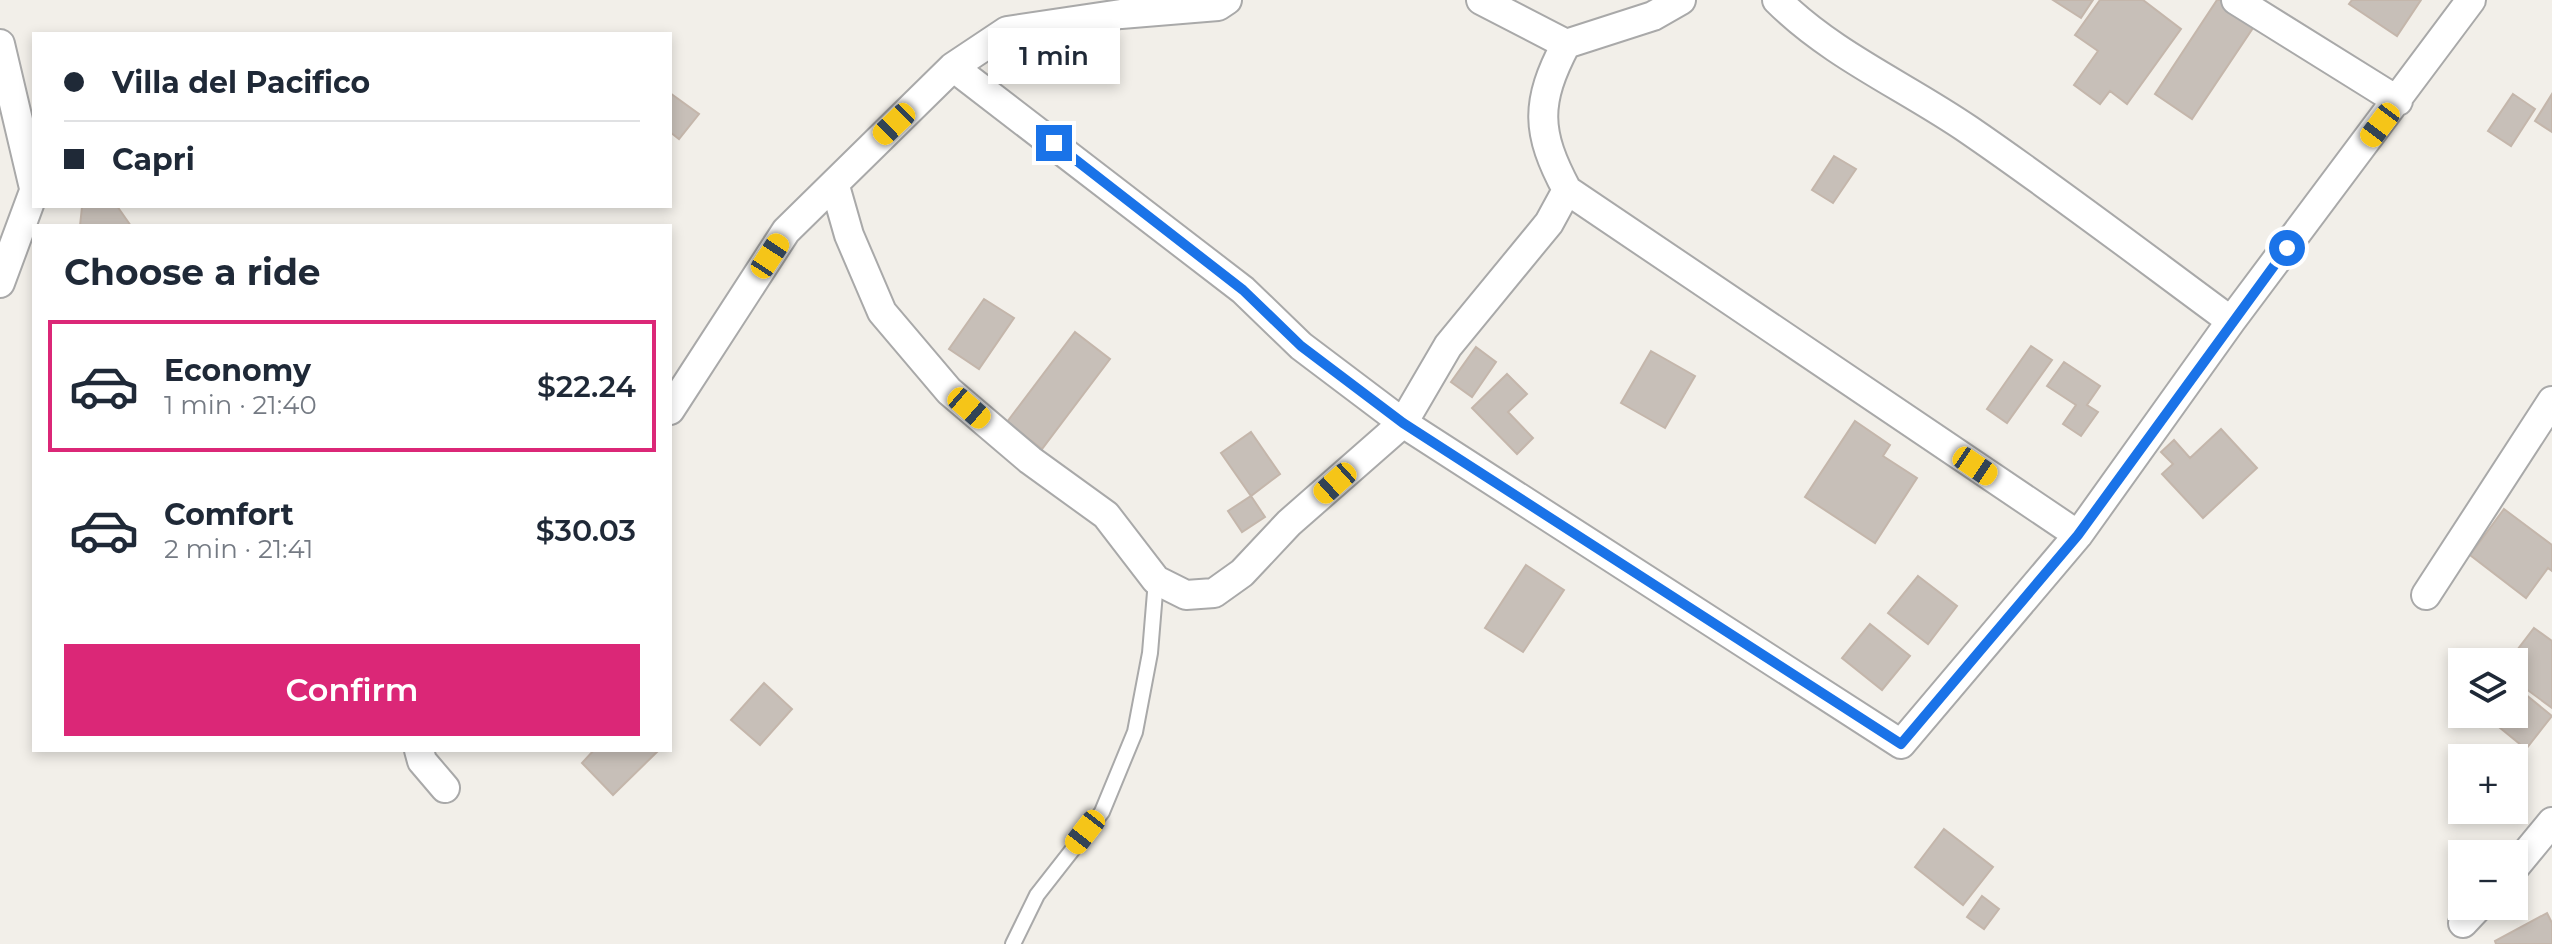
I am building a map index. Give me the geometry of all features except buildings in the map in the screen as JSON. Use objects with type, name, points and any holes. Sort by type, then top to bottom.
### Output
[{"type":"street","points":[[672,407],[786,231],[953,67],[1007,31],[1121,14],[1218,6],[1227,0]]},
{"type":"street","points":[[1481,0],[1566,44]]},
{"type":"street","points":[[1681,0],[1653,16],[1566,44],[1548,78],[1542,127],[1552,161],[1567,190],[2078,535]]},
{"type":"street","points":[[1777,0],[1797,21],[1885,81],[1966,128],[2231,321]]},
{"type":"street","points":[[2236,0],[2398,101]]},
{"type":"street","points":[[953,67],[1177,237],[1243,290],[1301,346],[1403,423],[1901,744],[2078,535],[2231,321],[2471,0]]},
{"type":"street","points":[[0,44],[32,180]]},
{"type":"street","points":[[835,186],[849,235],[882,312],[949,391],[1030,460],[1106,515],[1156,580],[1186,595],[1214,593],[1242,573],[1289,523],[1403,423],[1448,346],[1549,223],[1567,190]]},
{"type":"street","points":[[0,283],[32,195]]},
{"type":"street","points":[[2426,595],[2552,401]]},
{"type":"street","points":[[420,752],[422,761],[445,788]]},
{"type":"street","points":[[2528,853],[2551,829]]},
{"type":"lane","points":[[1013,944],[1037,895],[1102,812],[1135,732],[1150,653],[1156,580]]},
{"type":"route","points":[[1054,143],[1243,290],[1301,346],[1403,423],[1901,744],[2078,535],[2287,248]]}]
